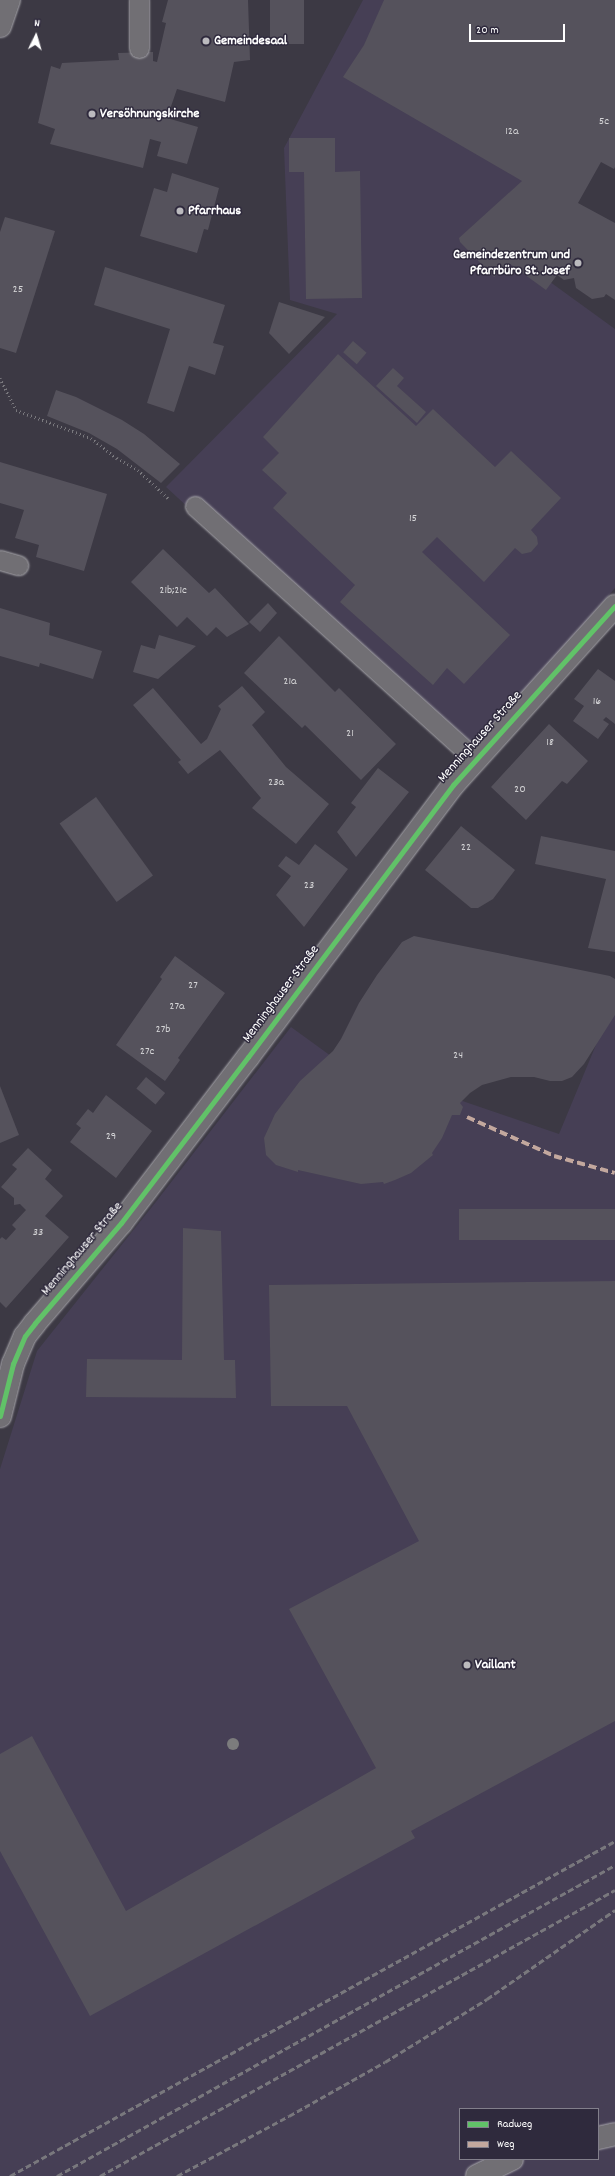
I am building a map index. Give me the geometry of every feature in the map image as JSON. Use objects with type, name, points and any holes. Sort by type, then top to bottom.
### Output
[{"type":"street","name":"Menninghauser Straße","points":[[0,1416],[13,1364],[25,1336],[121,1223],[248,1057],[423,823],[475,759],[615,606]]},
{"type":"street","points":[[599,2138],[615,2134]]},
{"type":"street","points":[[477,2176],[510,2160]]},
{"type":"lane","points":[[138,48],[139,0]]},
{"type":"lane","points":[[195,506],[475,759]]},
{"type":"path","points":[[0,378],[16,410],[90,438],[117,458],[138,470],[188,515],[195,506]]},
{"type":"shaded area","points":[[363,0],[615,0],[535,271],[615,329],[615,588],[465,761],[166,487],[337,314],[290,300],[284,148]]},
{"type":"shaded area","points":[[615,999],[615,2176],[0,2176],[0,1469],[37,1351],[155,1203],[291,1027],[331,1056],[559,1134]]},
{"type":"building","points":[[168,0],[248,0],[250,60],[234,62],[225,102],[177,89],[167,118],[198,127],[187,164],[157,156],[161,142],[150,139],[143,168],[50,144],[55,129],[38,123],[51,66],[60,69],[62,63],[119,60],[118,53],[153,52],[153,61],[157,62],[166,23],[162,22]]},
{"type":"building","points":[[270,0],[304,0],[304,44],[270,44]]},
{"type":"building","points":[[384,0],[615,0],[615,167],[614,169],[601,162],[578,203],[615,223],[615,300],[606,294],[604,297],[592,299],[576,288],[574,278],[564,280],[557,275],[546,290],[510,264],[494,277],[460,242],[459,238],[522,181],[343,77],[364,45]]},
{"type":"building","points":[[289,138],[335,138],[335,172],[360,171],[362,298],[306,299],[304,172],[289,172]]},
{"type":"building","name":"Pfarrhaus","points":[[172,173],[219,188],[208,230],[204,229],[197,253],[140,236],[154,188],[167,192]]},
{"type":"building","points":[[5,217],[55,231],[16,353],[0,348],[0,232]]},
{"type":"building","points":[[105,267],[225,305],[213,343],[224,346],[215,375],[189,366],[174,412],[147,403],[170,329],[94,305]]},
{"type":"building","points":[[279,302],[325,317],[289,354],[269,333]]},
{"type":"building","points":[[353,341],[367,353],[357,364],[343,352]]},
{"type":"building","points":[[338,354],[416,426],[433,409],[495,467],[511,451],[561,498],[531,530],[537,537],[538,544],[531,552],[522,554],[515,548],[484,582],[437,537],[422,552],[510,635],[464,684],[447,668],[433,685],[340,602],[355,585],[273,508],[287,493],[262,470],[279,453],[263,437]]},
{"type":"building","points":[[393,368],[404,378],[397,386],[426,412],[417,423],[376,386]]},
{"type":"building","points":[[56,390],[76,397],[122,420],[144,434],[180,464],[161,483],[117,449],[89,433],[47,416]]},
{"type":"building","points":[[0,462],[107,494],[84,571],[36,557],[39,545],[15,538],[24,510],[0,503]]},
{"type":"building","points":[[163,549],[209,593],[215,588],[249,624],[227,637],[216,627],[207,636],[187,617],[177,627],[131,582]]},
{"type":"building","points":[[268,603],[277,613],[260,632],[249,622]]},
{"type":"building","points":[[0,608],[50,623],[49,635],[102,651],[93,679],[40,663],[39,667],[0,656]]},
{"type":"building","points":[[159,635],[196,646],[158,679],[133,672],[141,645],[155,649]]},
{"type":"building","points":[[279,636],[335,692],[339,688],[396,744],[361,780],[305,725],[302,728],[244,673]]},
{"type":"building","points":[[598,669],[615,681],[615,724],[606,717],[603,720],[609,724],[598,739],[573,721],[584,706],[574,699]]},
{"type":"building","points":[[242,686],[265,712],[252,725],[286,767],[329,804],[296,844],[252,808],[261,798],[220,750],[188,774],[178,762],[181,760],[133,705],[153,688],[201,744],[207,739],[221,709],[218,706]]},
{"type":"building","points":[[549,724],[588,761],[567,784],[562,781],[526,820],[491,787]]},
{"type":"building","points":[[378,768],[409,792],[356,857],[337,832],[356,807],[351,803]]},
{"type":"building","points":[[96,797],[153,875],[117,902],[60,823]]},
{"type":"building","points":[[461,826],[515,870],[493,899],[478,908],[471,908],[425,870]]},
{"type":"building","points":[[541,836],[615,851],[615,952],[588,948],[606,879],[535,864]]},
{"type":"building","points":[[315,844],[348,869],[304,927],[276,895],[291,876],[278,866],[286,856],[299,865]]},
{"type":"building","points":[[414,936],[610,976],[615,979],[615,1015],[584,1064],[572,1077],[562,1081],[550,1081],[534,1077],[511,1077],[482,1085],[470,1093],[460,1103],[463,1107],[460,1115],[452,1115],[442,1138],[432,1153],[433,1155],[411,1173],[384,1184],[383,1182],[361,1184],[298,1170],[298,1172],[276,1165],[266,1155],[264,1138],[275,1114],[300,1081],[333,1051],[341,1039],[359,1003],[377,975],[402,942]]},
{"type":"building","points":[[175,956],[225,993],[178,1058],[180,1060],[165,1081],[116,1045],[162,979],[160,977]]},
{"type":"building","points":[[146,1077],[165,1093],[156,1105],[136,1088]]},
{"type":"building","points":[[0,1086],[19,1135],[0,1143]]},
{"type":"building","points":[[106,1095],[152,1131],[116,1178],[70,1142],[81,1128],[76,1124],[88,1109],[93,1113]]},
{"type":"building","points":[[28,1148],[52,1170],[45,1179],[63,1196],[45,1216],[69,1237],[6,1308],[0,1302],[0,1239],[2,1237],[6,1240],[16,1229],[12,1225],[26,1210],[20,1204],[14,1205],[14,1198],[1,1187],[17,1169],[12,1165]]},
{"type":"building","points":[[459,1209],[615,1209],[615,1240],[459,1240]]},
{"type":"building","points":[[183,1228],[221,1231],[224,1360],[235,1360],[236,1398],[86,1397],[87,1359],[182,1360]]},
{"type":"building","name":"Vaillant","points":[[615,1281],[615,1721],[411,1831],[415,1838],[90,2016],[0,1851],[0,1754],[32,1736],[126,1911],[376,1768],[289,1609],[419,1541],[347,1406],[271,1406],[269,1285]]},
{"type":"railway","points":[[10,2176],[615,1841]]},
{"type":"railway","points":[[57,2176],[615,1865]]},
{"type":"railway","points":[[100,2176],[615,1890]]},
{"type":"railway","points":[[177,2176],[289,2116],[385,2062],[487,1999],[615,1910]]},
{"type":"marked path","points":[[467,1117],[554,1156],[615,1173]]},
{"type":"cycle path","points":[[0,1416],[13,1364],[25,1336],[121,1223],[453,785],[615,606]]},
{"type":"place","name":"Gemeindesaal","points":[[206,41]]},
{"type":"place","name":"Versöhnungskirche","points":[[92,114]]},
{"type":"place","name":"Pfarrhaus","points":[[180,211]]},
{"type":"place","name":"Gemeindezentrum und Pfarrbüro St. Josef","points":[[578,263]]},
{"type":"place","name":"Vaillant","points":[[467,1665]]}]
